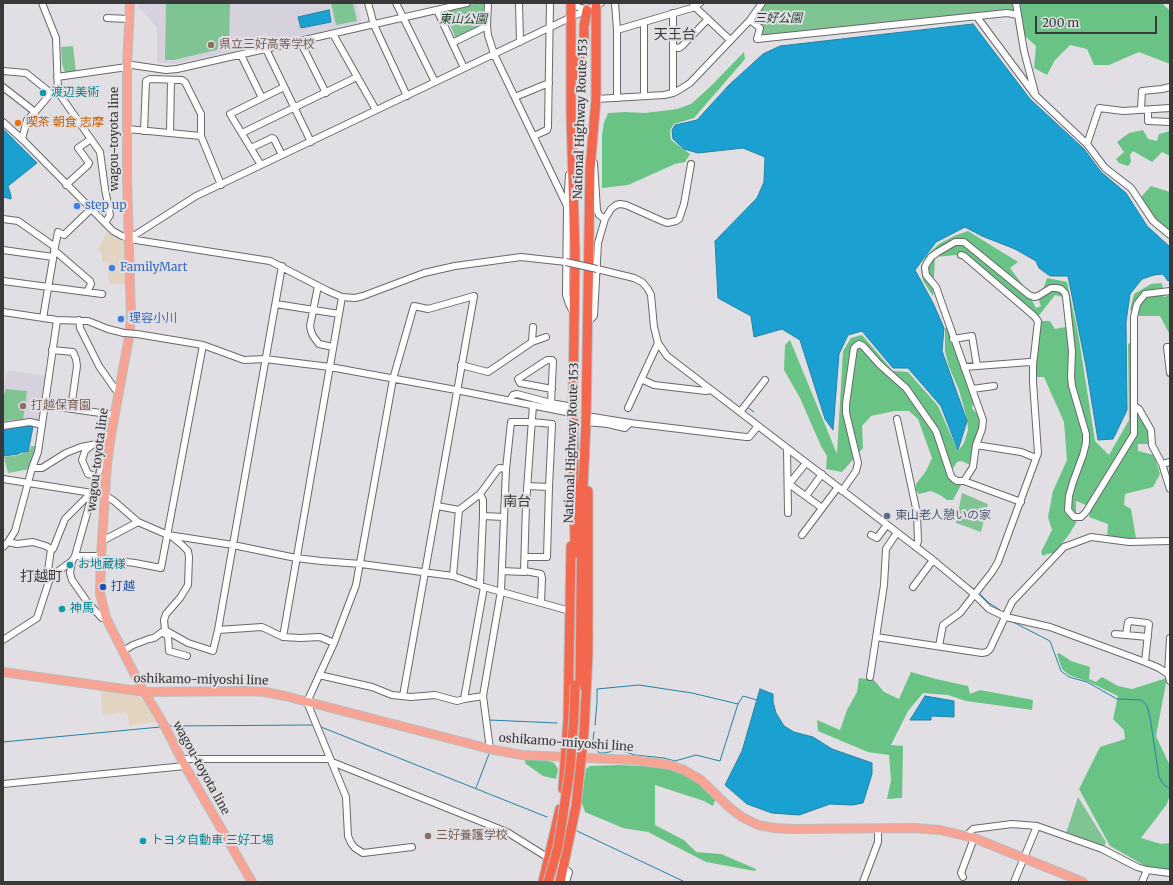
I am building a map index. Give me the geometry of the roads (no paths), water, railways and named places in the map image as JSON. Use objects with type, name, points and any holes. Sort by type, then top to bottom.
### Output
[{"type":"highway","name":"National Highway Route 153","points":[[554,882],[564,845],[571,806],[577,751],[574,503],[570,410],[575,255],[570,3]]},
{"type":"highway","name":"National Highway Route 153","points":[[548,882],[558,848],[570,769],[577,685],[584,457],[589,419],[588,322],[590,169],[596,100],[596,26],[598,4]]},
{"type":"highway","points":[[571,113],[574,80],[584,45],[584,10]]},
{"type":"highway","points":[[560,882],[576,806],[582,757],[586,696],[588,610],[588,462],[584,457]]},
{"type":"highway","points":[[543,882],[560,807],[566,757],[568,720],[571,510],[574,503]]},
{"type":"main road","name":"wagou-toyota line","points":[[130,3],[127,67],[127,129],[128,237],[131,318],[129,338],[114,414],[107,462],[100,586],[102,603],[106,618],[183,763],[252,882]]},
{"type":"main road","name":"oshikamo-miyoshi line","points":[[3,672],[145,692],[253,691],[279,695],[490,750],[518,754],[582,757],[651,762],[670,765],[684,770],[701,780],[730,808],[742,817],[758,825],[792,829],[924,828],[940,830],[970,837],[1083,882]]},
{"type":"street","points":[[42,3],[56,38],[58,92],[100,152],[110,215],[105,223]]},
{"type":"street","points":[[368,3],[374,25],[407,96]]},
{"type":"street","points":[[396,3],[435,82]]},
{"type":"street","points":[[57,77],[127,67],[137,64],[166,70],[177,69],[467,3]]},
{"type":"street","points":[[488,3],[488,35],[494,54],[567,206]]},
{"type":"street","points":[[519,3],[520,42]]},
{"type":"street","points":[[534,136],[548,129],[550,83],[550,3],[546,3]]},
{"type":"street","points":[[574,3],[591,16],[596,26]]},
{"type":"street","points":[[614,3],[617,30],[617,98]]},
{"type":"street","points":[[596,100],[673,93],[690,83],[750,20],[762,3]]},
{"type":"street","points":[[1016,3],[1024,52],[1035,95]]},
{"type":"street","points":[[128,237],[135,235],[191,199],[598,4]]},
{"type":"street","points":[[617,30],[673,13],[696,4],[708,19],[730,40]]},
{"type":"street","points":[[437,10],[464,68]]},
{"type":"street","points":[[673,13],[673,93]]},
{"type":"street","points":[[750,20],[760,28],[757,39],[1006,13],[1018,15]]},
{"type":"street","points":[[976,17],[1035,95],[1087,144],[1105,168],[1131,188],[1153,221],[1170,235]]},
{"type":"street","points":[[107,18],[129,19]]},
{"type":"street","points":[[673,47],[679,48],[682,46],[708,19]]},
{"type":"street","points":[[644,22],[644,96]]},
{"type":"street","points":[[452,43],[487,26]]},
{"type":"street","points":[[333,34],[376,110]]},
{"type":"street","points":[[300,42],[326,93]]},
{"type":"street","points":[[266,49],[311,142]]},
{"type":"street","points":[[241,55],[262,98]]},
{"type":"street","points":[[3,71],[26,74],[51,93]]},
{"type":"street","points":[[242,133],[357,77]]},
{"type":"street","points":[[144,131],[146,81],[150,79],[182,80],[185,82],[201,114],[201,136],[221,185]]},
{"type":"street","points":[[170,133],[171,80]]},
{"type":"street","points":[[515,97],[550,83]]},
{"type":"street","points":[[22,139],[27,120],[58,85]]},
{"type":"street","points":[[3,87],[35,112]]},
{"type":"street","points":[[1141,109],[1142,90],[1170,87]]},
{"type":"street","points":[[261,165],[230,114],[284,88]]},
{"type":"street","points":[[1087,144],[1099,108],[1123,111],[1170,108]]},
{"type":"street","points":[[1148,110],[1148,120],[1170,122]]},
{"type":"street","points":[[3,122],[22,139],[112,231],[136,240],[259,258],[270,261],[342,297],[355,298],[363,296],[424,273],[455,266],[521,257],[566,262],[638,279],[648,289],[651,295],[658,343],[667,356],[822,474],[896,534],[933,560],[974,594],[989,609],[1006,617],[1050,627],[1145,662],[1168,674]]},
{"type":"street","points":[[127,129],[201,136]]},
{"type":"street","points":[[66,185],[88,165],[89,163],[78,148],[91,138]]},
{"type":"street","points":[[251,148],[272,138],[274,139],[282,155]]},
{"type":"street","points":[[592,140],[597,210],[599,215],[605,219]]},
{"type":"street","points":[[573,154],[570,164],[567,206],[566,295],[574,314]]},
{"type":"street","points":[[588,322],[594,316],[598,243],[605,219],[611,209],[616,205],[626,205],[666,223],[676,221],[679,219],[684,204],[691,164]]},
{"type":"street","points":[[43,318],[58,232],[64,235],[90,210]]},
{"type":"street","points":[[3,219],[18,221],[54,248],[90,281],[91,284],[88,292]]},
{"type":"street","points":[[964,481],[973,467],[976,445],[982,429],[983,420],[953,339],[951,327],[936,287],[926,275],[925,267],[931,257],[955,242],[961,241],[1028,295],[1034,297],[1038,296],[1051,288],[1056,288],[1061,289],[1066,297],[1072,351],[1070,377],[1086,434],[1086,443],[1083,455],[1072,482],[1069,496],[1068,510],[1074,517],[1081,517],[1086,512],[1134,434],[1135,309],[1137,304],[1145,294],[1170,291]]},
{"type":"street","points":[[3,250],[53,257]]},
{"type":"street","points":[[939,646],[943,625],[960,613],[998,562],[1038,453],[1033,365],[1038,322],[1036,318],[961,255]]},
{"type":"street","points":[[163,631],[188,643],[213,651],[218,630],[282,266]]},
{"type":"street","points":[[3,281],[102,294]]},
{"type":"street","points":[[318,286],[310,326],[313,336],[319,344],[333,347]]},
{"type":"street","points":[[403,696],[456,390],[474,296],[428,309],[414,306],[393,379],[361,564],[356,585],[334,643],[307,702],[346,797],[348,836],[355,848],[363,853],[412,847]]},
{"type":"street","points":[[283,637],[342,297]]},
{"type":"street","points":[[276,304],[339,314]]},
{"type":"street","points":[[3,312],[57,320],[88,321],[108,329],[124,333],[203,345],[238,359],[266,360],[330,367],[533,405],[570,410]]},
{"type":"street","points":[[6,545],[16,526],[27,484],[38,452],[57,320]]},
{"type":"street","points":[[79,320],[80,328],[99,366],[119,393]]},
{"type":"street","points":[[532,342],[534,327]]},
{"type":"street","points":[[953,339],[972,336],[977,366]]},
{"type":"street","points":[[461,365],[488,372],[532,342],[546,337]]},
{"type":"street","points":[[628,408],[640,379],[658,343]]},
{"type":"street","points":[[802,535],[822,508],[854,475],[858,463],[846,413],[846,404],[854,348],[859,344],[863,346],[880,365],[906,388],[936,431],[951,476],[957,481],[964,481],[1021,502]]},
{"type":"street","points":[[3,640],[37,618],[49,581],[53,575],[71,563],[101,558],[161,568],[203,345]]},
{"type":"street","points":[[1170,347],[1167,347],[1170,373]]},
{"type":"street","points":[[52,350],[73,352],[76,359],[77,366],[71,409]]},
{"type":"street","points":[[551,403],[552,389],[552,360],[547,360],[518,379],[520,383],[552,389]]},
{"type":"street","points":[[964,367],[1030,362],[1033,365]]},
{"type":"street","points":[[640,379],[654,386],[706,392],[711,390]]},
{"type":"street","points":[[740,412],[765,380]]},
{"type":"street","points":[[972,389],[994,386]]},
{"type":"street","points":[[510,400],[513,395],[518,394],[570,410]]},
{"type":"street","points":[[45,405],[114,414]]},
{"type":"street","points":[[524,571],[526,504],[533,405]]},
{"type":"street","points":[[1134,406],[1139,409],[1151,430],[1152,445],[1162,464],[1170,489]]},
{"type":"street","points":[[589,419],[625,428],[630,423],[746,437],[749,437],[758,426]]},
{"type":"street","points":[[897,419],[917,513],[918,541],[916,547]]},
{"type":"street","points":[[3,426],[30,422],[42,425]]},
{"type":"street","points":[[490,750],[483,696],[501,591],[506,469],[511,422],[552,424],[547,557],[525,557]]},
{"type":"street","points":[[32,468],[42,468],[66,453],[100,442],[106,436],[111,435]]},
{"type":"street","points":[[92,445],[85,451],[82,460],[88,474],[97,476]]},
{"type":"street","points":[[976,445],[1021,452],[1036,458]]},
{"type":"street","points":[[787,448],[788,513]]},
{"type":"street","points":[[106,618],[102,618],[88,603],[72,580],[70,573],[71,563],[101,463],[107,462]]},
{"type":"street","points":[[1162,464],[1170,462]]},
{"type":"street","points":[[788,484],[806,463]]},
{"type":"street","points":[[453,576],[459,510],[480,494],[499,468],[506,469]]},
{"type":"street","points":[[806,496],[822,474]]},
{"type":"street","points":[[3,479],[27,484],[105,495],[138,522],[168,535],[188,551],[188,585],[180,598],[166,614],[163,631],[154,638],[133,645],[123,651]]},
{"type":"street","points":[[788,484],[822,508]]},
{"type":"street","points":[[527,486],[549,487]]},
{"type":"street","points":[[49,581],[47,578],[51,549],[53,548],[65,519],[91,494]]},
{"type":"street","points":[[464,699],[482,586],[483,500],[480,494]]},
{"type":"street","points":[[505,503],[526,504]]},
{"type":"street","points":[[437,506],[459,510]]},
{"type":"street","points":[[483,516],[504,517]]},
{"type":"street","points":[[102,540],[138,522]]},
{"type":"street","points":[[871,535],[877,538],[886,526]]},
{"type":"street","points":[[870,677],[884,585],[886,549],[896,534]]},
{"type":"street","points":[[168,535],[233,545],[296,558],[361,564],[453,576],[482,586],[570,610]]},
{"type":"street","points":[[876,637],[982,653],[987,652],[990,649],[1014,599],[1064,547],[1091,537],[1128,542],[1170,541]]},
{"type":"street","points":[[6,545],[33,542],[51,549]]},
{"type":"street","points":[[913,587],[933,560]]},
{"type":"street","points":[[502,571],[524,571],[541,574],[541,602]]},
{"type":"street","points":[[88,603],[102,603]]},
{"type":"street","points":[[1126,635],[1128,622],[1130,621],[1149,624],[1145,662]]},
{"type":"street","points":[[218,630],[262,627],[283,637],[320,637],[334,643]]},
{"type":"street","points":[[163,631],[168,636],[169,651],[187,656]]},
{"type":"street","points":[[1115,634],[1148,637]]},
{"type":"street","points":[[1170,638],[1168,674],[1170,681]]},
{"type":"street","points":[[319,675],[372,687],[392,695],[411,697],[435,695],[457,701],[483,696]]},
{"type":"street","points":[[3,784],[183,763],[331,760],[507,832],[549,857],[569,872],[566,882]]},
{"type":"street","points":[[963,877],[961,873],[973,829],[1012,824],[1036,826],[1102,849],[1137,867],[1170,873]]},
{"type":"street","points":[[1014,882],[1036,826]]},
{"type":"street","points":[[863,882],[878,842],[878,828]]},
{"type":"street","points":[[1142,882],[1147,870]]},
{"type":"water","points":[[329,10],[331,22],[301,28],[298,17]]},
{"type":"water","points":[[973,24],[1030,99],[1084,149],[1101,172],[1126,193],[1147,226],[1170,247],[1170,280],[1168,281],[1163,274],[1142,279],[1130,294],[1126,322],[1127,410],[1113,439],[1098,440],[1086,366],[1068,276],[1050,276],[1039,268],[1036,261],[1015,249],[982,236],[965,227],[936,242],[915,270],[933,303],[944,328],[942,351],[967,421],[958,450],[941,406],[908,368],[893,368],[862,331],[848,335],[839,354],[833,430],[825,419],[800,340],[782,329],[754,337],[751,316],[718,298],[715,241],[757,198],[764,182],[765,157],[743,148],[698,153],[684,149],[673,139],[672,130],[675,125],[697,120],[729,85],[763,54],[780,46]]},
{"type":"water","points":[[3,129],[37,163],[8,186],[11,199],[3,197]]},
{"type":"water","points":[[30,425],[33,427],[28,452],[4,456],[3,428]]},
{"type":"water","points":[[760,689],[773,694],[773,702],[776,713],[784,726],[794,732],[813,737],[832,749],[872,763],[872,774],[863,803],[852,805],[830,804],[799,815],[772,813],[747,804],[725,785],[742,751]]},
{"type":"water","points":[[925,696],[954,701],[954,717],[931,716],[931,720],[910,720]]},
{"type":"waterway","points":[[747,407],[754,412]]},
{"type":"waterway","points":[[964,582],[975,590]]},
{"type":"waterway","points":[[979,593],[989,603],[1000,610]]},
{"type":"waterway","points":[[1011,621],[1050,641],[1061,671],[1069,677],[1087,682],[1117,699],[1142,700],[1147,706],[1150,717],[1159,777],[1164,785],[1170,789]]},
{"type":"waterway","points":[[595,725],[597,689],[639,685],[692,693],[738,704],[743,696],[757,700]]},
{"type":"waterway","points":[[594,732],[592,748],[597,750],[599,753],[619,750],[635,755],[664,758],[675,761],[696,755],[720,761],[738,704]]},
{"type":"waterway","points":[[489,720],[557,723]]},
{"type":"waterway","points":[[169,726],[314,725]]},
{"type":"waterway","points":[[3,742],[160,727]]},
{"type":"waterway","points":[[321,727],[547,817]]},
{"type":"waterway","points":[[476,788],[489,754]]},
{"type":"waterway","points":[[577,831],[685,882]]},
{"type":"place","name":"県立三好高等学校","points":[[211,45]]},
{"type":"place","name":"渡辺美術","points":[[43,93]]},
{"type":"place","name":"喫茶 朝食 志摩","points":[[18,123]]},
{"type":"place","name":"step up","points":[[77,206]]},
{"type":"place","name":"FamilyMart","points":[[112,268]]},
{"type":"place","name":"理容小川","points":[[121,319]]},
{"type":"place","name":"打越保育園","points":[[23,406]]},
{"type":"place","name":"東山老人憩いの家","points":[[887,516]]},
{"type":"place","name":"お地蔵様","points":[[70,565]]},
{"type":"place","name":"打越","points":[[103,587]]},
{"type":"place","name":"神馬","points":[[62,609]]},
{"type":"place","name":"三好養護学校","points":[[428,836]]},
{"type":"place","name":"トヨタ自動車 三好工場","points":[[143,841]]},
{"type":"district","name":"天王台","points":[[675,35]]},
{"type":"district","name":"南台","points":[[517,502]]},
{"type":"district","name":"打越町","points":[[41,577]]},
{"type":"park label","name":"三好公園","points":[[778,19]]},
{"type":"park label","name":"東山公園","points":[[463,20]]}]
